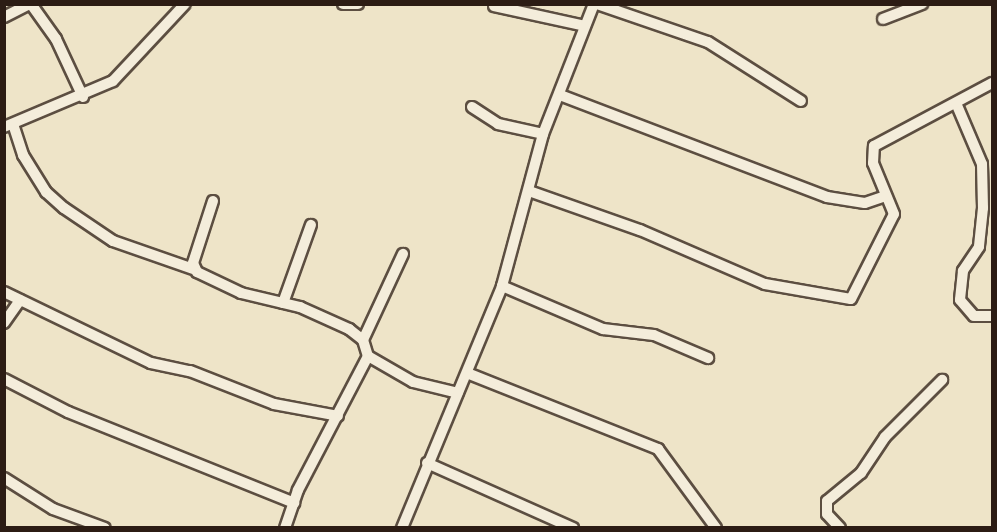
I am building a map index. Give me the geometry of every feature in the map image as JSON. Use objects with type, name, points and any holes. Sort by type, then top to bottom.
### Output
[{"type":"street","points":[[4,16],[30,4],[56,39],[83,97]]},
{"type":"street","points":[[185,4],[139,59],[83,97],[9,125],[46,192],[64,208],[114,241],[193,269],[241,293],[283,303],[349,329],[363,340],[368,356],[413,382],[458,393]]},
{"type":"street","points":[[343,4],[358,4]]},
{"type":"street","points":[[402,528],[502,286],[543,134],[585,26],[596,4],[708,42],[801,101]]},
{"type":"street","points":[[883,20],[922,4]]},
{"type":"street","points":[[494,6],[585,26]]},
{"type":"street","points":[[529,191],[640,230],[765,284],[822,291],[838,300],[859,292],[894,214],[873,163],[874,146],[993,83]]},
{"type":"street","points":[[560,95],[827,197],[866,202],[885,196]]},
{"type":"street","points":[[956,103],[983,175],[979,247],[963,271],[960,300],[974,316],[993,316]]},
{"type":"street","points":[[472,107],[498,123],[543,134]]},
{"type":"street","points":[[193,269],[213,201]]},
{"type":"street","points":[[283,303],[311,225]]},
{"type":"street","points":[[363,340],[403,254]]},
{"type":"street","points":[[502,286],[603,329],[654,335],[708,358]]},
{"type":"street","points":[[4,292],[72,321],[151,363],[190,371],[274,404],[338,416]]},
{"type":"street","points":[[4,323],[20,300]]},
{"type":"street","points":[[285,528],[294,503],[368,356]]},
{"type":"street","points":[[467,373],[658,449],[716,528]]},
{"type":"street","points":[[4,379],[68,412],[294,503]]},
{"type":"street","points":[[840,528],[824,507],[827,501],[861,473],[885,437],[942,380]]},
{"type":"street","points":[[427,463],[573,528]]},
{"type":"street","points":[[4,478],[53,509],[105,528]]}]
